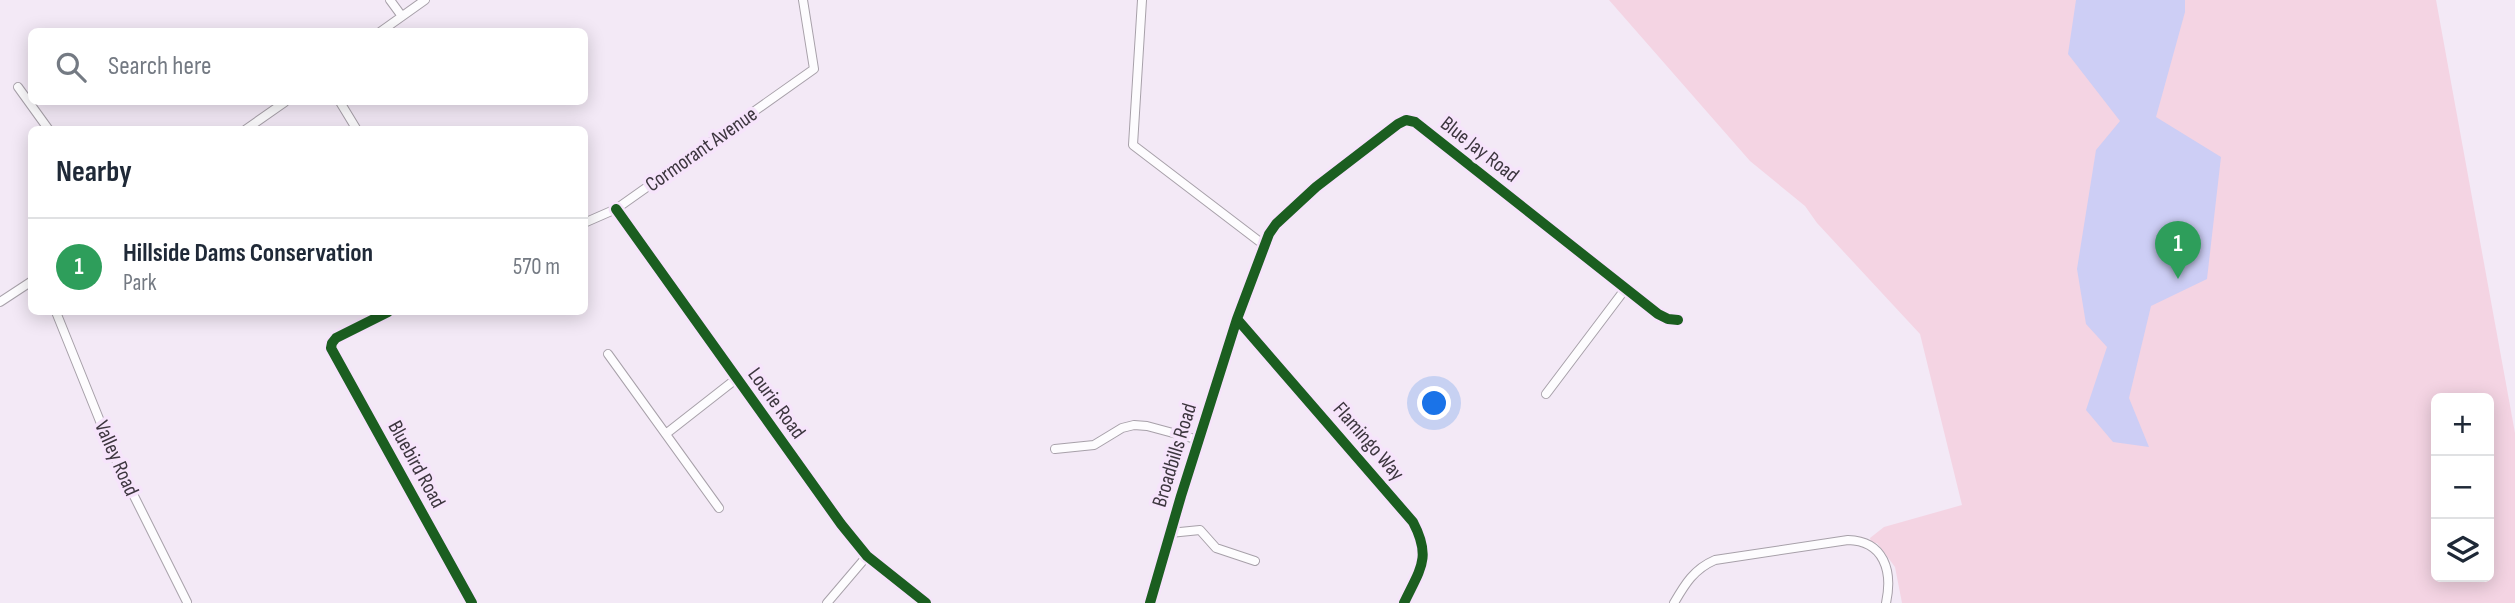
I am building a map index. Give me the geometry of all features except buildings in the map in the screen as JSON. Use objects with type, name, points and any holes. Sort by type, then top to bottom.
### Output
[{"type":"street","points":[[390,0],[401,15]]},
{"type":"street","points":[[385,28],[425,0]]},
{"type":"street","name":"Cormorant Avenue","points":[[588,221],[616,209],[814,69],[803,0]]},
{"type":"street","points":[[1142,0],[1133,145],[1264,245]]},
{"type":"street","points":[[18,87],[28,100]]},
{"type":"street","points":[[31,105],[47,126]]},
{"type":"street","points":[[251,126],[281,105]]},
{"type":"street","points":[[342,105],[355,126]]},
{"type":"street","name":"Blue Jay Road","points":[[1237,319],[1264,245],[1276,224],[1316,187],[1398,124],[1411,121],[1658,314],[1678,320]]},
{"type":"street","name":"Lourie Road","points":[[616,209],[841,524],[867,556],[926,603]]},
{"type":"street","points":[[0,302],[28,284]]},
{"type":"street","points":[[1546,394],[1626,288]]},
{"type":"street","name":"Valley Road","points":[[56,315],[114,456],[187,602]]},
{"type":"street","name":"Bluebird Road","points":[[382,315],[331,342],[331,348],[472,603]]},
{"type":"street","name":"Broadbills Road","points":[[1150,603],[1237,319]]},
{"type":"street","name":"Flamingo Way","points":[[1237,319],[1413,522],[1424,547],[1423,558],[1404,603]]},
{"type":"street","points":[[608,355],[719,508]]},
{"type":"street","points":[[667,433],[737,379]]},
{"type":"street","points":[[1055,449],[1094,445],[1122,428],[1134,425],[1199,440]]},
{"type":"street","points":[[1170,533],[1200,530],[1216,548],[1255,561]]},
{"type":"street","points":[[1674,603],[1694,573],[1715,560],[1848,540],[1872,545],[1885,562],[1889,586],[1886,603]]},
{"type":"street","points":[[827,603],[867,556]]},
{"type":"shaded area","points":[[1609,0],[2436,0],[2515,433],[2515,603],[1902,603],[1895,567],[1877,543],[1871,543],[1870,538],[1884,527],[1962,505],[1920,334],[1817,223],[1805,206],[1750,161]]},
{"type":"water","points":[[2076,0],[2185,0],[2185,12],[2156,117],[2221,157],[2207,279],[2151,306],[2129,398],[2149,447],[2113,442],[2086,410],[2107,347],[2086,324],[2077,269],[2096,150],[2120,121],[2068,54]]},
{"type":"cycle path","points":[[1150,603],[1237,319],[1269,234],[1276,224],[1316,187],[1398,124],[1406,120],[1415,122],[1658,314],[1678,320]]},
{"type":"cycle path","points":[[616,209],[841,524],[867,556],[926,603]]},
{"type":"cycle path","points":[[382,315],[336,338],[331,348],[472,603]]},
{"type":"cycle path","points":[[1237,319],[1413,522],[1419,534],[1423,554],[1419,572],[1404,603]]},
{"type":"place","name":"Hillside Dams Conservation","points":[[2178,279]]}]
